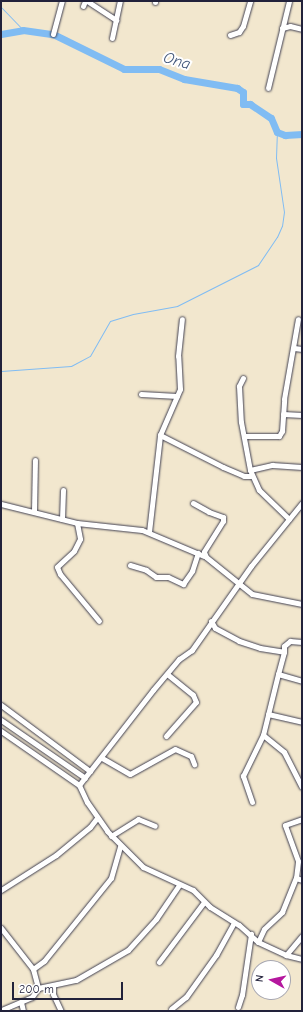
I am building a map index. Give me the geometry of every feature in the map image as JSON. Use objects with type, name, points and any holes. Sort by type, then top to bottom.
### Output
[{"type":"street","points":[[53,34],[62,1]]},
{"type":"street","points":[[112,38],[120,1]]},
{"type":"street","points":[[230,35],[239,32],[244,26],[250,1]]},
{"type":"street","points":[[268,88],[290,1]]},
{"type":"street","points":[[85,3],[116,20]]},
{"type":"street","points":[[282,28],[290,26],[302,29]]},
{"type":"street","points":[[149,532],[160,435],[180,389],[178,356],[182,319]]},
{"type":"street","points":[[244,436],[278,436],[282,431],[283,414],[298,319]]},
{"type":"street","points":[[294,348],[302,349]]},
{"type":"street","points":[[243,378],[239,386],[244,436],[251,473],[259,490],[289,519]]},
{"type":"street","points":[[141,394],[177,396]]},
{"type":"street","points":[[283,414],[302,415]]},
{"type":"street","points":[[160,435],[244,476],[272,465],[302,468]]},
{"type":"street","points":[[34,511],[35,460]]},
{"type":"street","points":[[62,519],[63,490]]},
{"type":"street","points":[[194,503],[208,512],[223,517],[223,521],[206,547],[204,556]]},
{"type":"street","points":[[79,785],[102,758],[179,659],[192,650],[238,584],[302,503]]},
{"type":"street","points":[[1,504],[77,522],[149,532],[204,556],[238,584],[260,597],[302,604]]},
{"type":"street","points":[[77,522],[80,539],[74,551],[57,567],[60,574],[99,621]]},
{"type":"street","points":[[130,565],[146,570],[156,577],[168,577],[183,584],[192,571],[198,553]]},
{"type":"street","points":[[211,621],[215,628],[239,641],[284,652]]},
{"type":"street","points":[[252,802],[243,776],[263,734],[284,652],[284,646],[290,640],[302,642]]},
{"type":"street","points":[[166,736],[196,702],[193,695],[167,674]]},
{"type":"street","points":[[278,674],[302,681]]},
{"type":"street","points":[[1,705],[90,771]]},
{"type":"street","points":[[268,714],[302,722]]},
{"type":"street","points":[[1,720],[85,778]]},
{"type":"street","points":[[1,731],[79,785],[97,818],[111,836],[120,846],[148,870],[193,890],[204,902],[251,934],[258,942],[286,955],[302,958]]},
{"type":"street","points":[[263,734],[284,752],[302,788]]},
{"type":"street","points":[[102,758],[130,774],[175,749],[191,756],[194,764]]},
{"type":"street","points":[[1,890],[56,855],[90,827],[97,818]]},
{"type":"street","points":[[111,836],[138,819],[155,826]]},
{"type":"street","points":[[258,942],[264,929],[282,912],[296,878],[300,860],[284,825],[302,819]]},
{"type":"street","points":[[33,970],[44,961],[111,878],[120,846]]},
{"type":"street","points":[[296,878],[302,880]]},
{"type":"street","points":[[1,1010],[32,997],[38,988],[53,986],[84,976],[134,945],[179,885]]},
{"type":"street","points":[[159,962],[204,902]]},
{"type":"street","points":[[172,1009],[186,997],[216,955],[234,923]]},
{"type":"street","points":[[1,928],[33,970],[38,988]]},
{"type":"street","points":[[238,1007],[242,994],[251,934]]},
{"type":"street","points":[[286,955],[302,936]]},
{"type":"street","points":[[53,986],[53,994],[62,1011]]},
{"type":"street","points":[[21,1002],[23,1011]]},
{"type":"waterway","points":[[1,7],[23,30]]},
{"type":"waterway","name":"Ona","points":[[1,34],[23,30],[53,34],[124,69],[159,69],[184,79],[237,88],[243,92],[243,104],[250,104],[271,118],[277,132],[285,135],[302,134]]},
{"type":"waterway","points":[[1,371],[71,366],[90,356],[110,321],[133,314],[177,306],[258,265],[277,237],[282,226],[284,212],[276,158],[277,132]]}]
